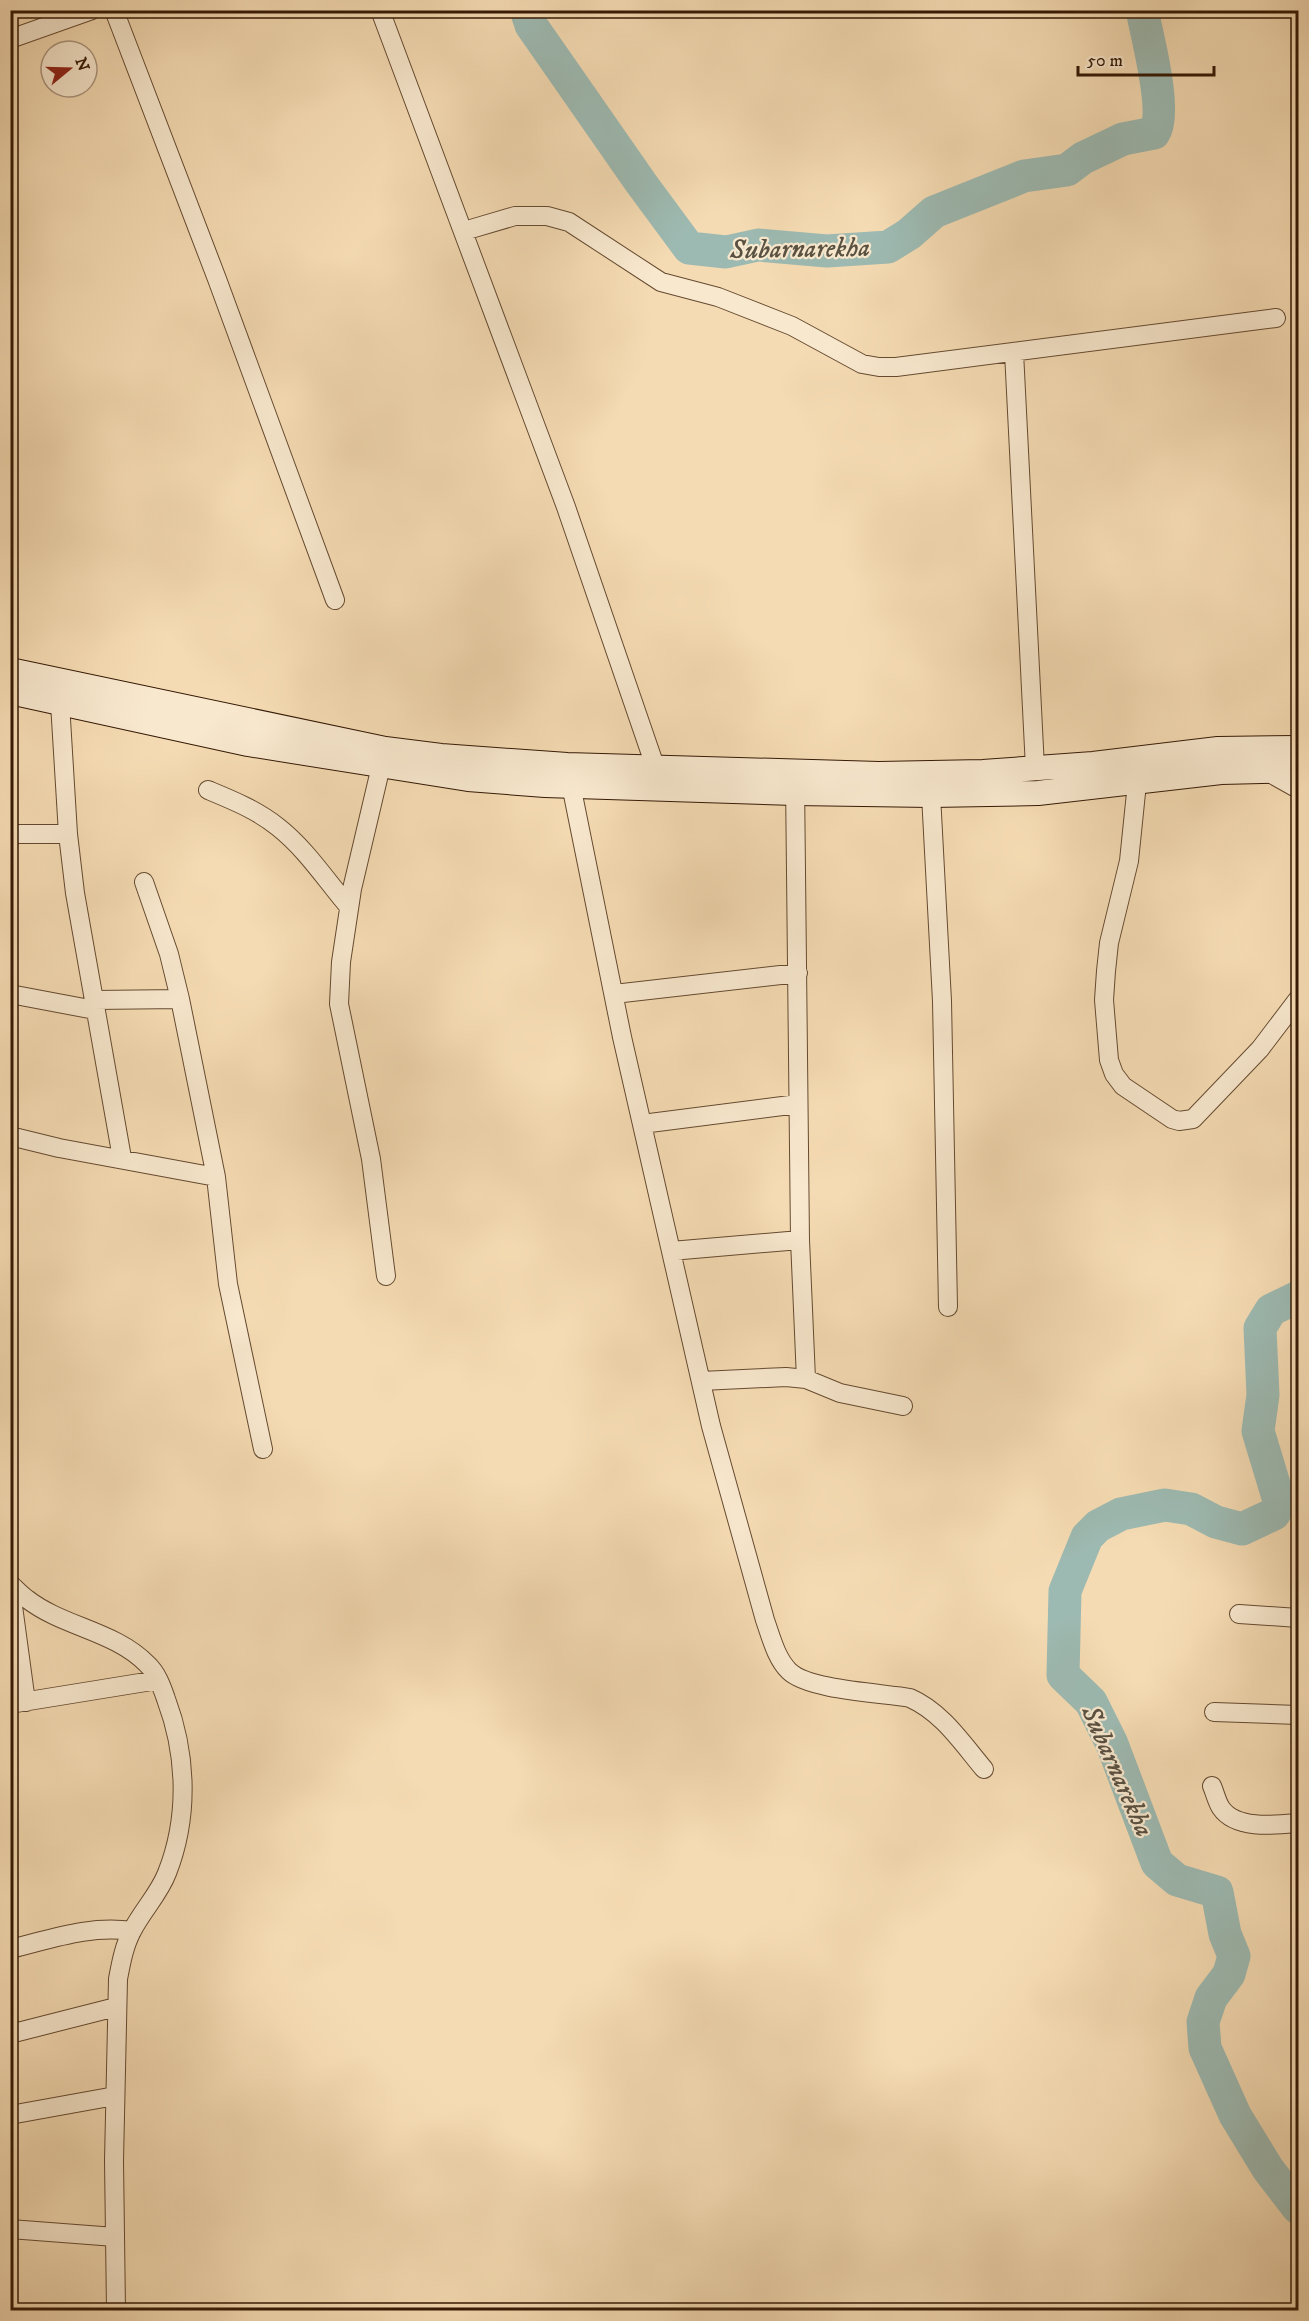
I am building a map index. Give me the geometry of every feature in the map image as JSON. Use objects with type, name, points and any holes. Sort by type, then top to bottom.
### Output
[{"type":"main road","points":[[10,670],[62,692],[248,744],[468,779],[656,769],[930,795],[1038,794],[1221,772],[1299,771]]},
{"type":"main road","points":[[10,692],[62,692],[385,748],[569,775],[795,782],[879,774],[983,772],[1035,768],[1139,759],[1218,748],[1299,748]]},
{"type":"street","points":[[10,39],[92,10]]},
{"type":"street","points":[[114,10],[217,279],[335,600]]},
{"type":"street","points":[[380,10],[566,507],[656,769]]},
{"type":"street","points":[[464,231],[514,216],[547,216],[569,222],[661,282],[718,297],[792,326],[862,364],[879,367],[896,367],[1276,318]]},
{"type":"street","points":[[1014,352],[1027,648],[1035,768]]},
{"type":"street","points":[[62,692],[68,834],[75,893],[122,1158]]},
{"type":"street","points":[[1218,748],[1299,789]]},
{"type":"street","points":[[381,766],[349,907],[341,962],[339,1004],[371,1159],[386,1276]]},
{"type":"street","points":[[569,775],[642,1124],[711,1426],[765,1620],[776,1651],[788,1671],[804,1681],[910,1698],[924,1704],[941,1718],[984,1769]]},
{"type":"street","points":[[795,782],[800,1240],[806,1379]]},
{"type":"street","points":[[1137,783],[1130,861],[1109,943],[1106,971],[1104,1000],[1109,1060],[1114,1074],[1123,1086],[1172,1119],[1179,1121],[1193,1119],[1260,1049],[1299,999]]},
{"type":"street","points":[[208,790],[245,806],[276,826],[300,847],[349,907]]},
{"type":"street","points":[[930,795],[942,1001],[948,1307]]},
{"type":"street","points":[[10,834],[68,834]]},
{"type":"street","points":[[144,882],[169,954],[180,999],[216,1177],[228,1284],[263,1449]]},
{"type":"street","points":[[614,994],[798,973]]},
{"type":"street","points":[[10,994],[94,1005],[180,999]]},
{"type":"street","points":[[642,1124],[798,1104]]},
{"type":"street","points":[[10,1136],[59,1148],[216,1177]]},
{"type":"street","points":[[671,1251],[800,1240]]},
{"type":"street","points":[[701,1381],[786,1377],[806,1379],[840,1393],[903,1406]]},
{"type":"street","points":[[10,1584],[28,1600],[123,1646],[148,1664],[158,1680],[174,1719],[180,1746],[183,1777],[180,1825],[173,1856],[166,1876],[147,1911],[132,1931],[123,1955],[118,1979],[115,2096],[116,2310]]},
{"type":"street","points":[[10,1584],[18,1703],[158,1680]]},
{"type":"street","points":[[1239,1614],[1299,1618]]},
{"type":"street","points":[[1214,1712],[1299,1715]]},
{"type":"street","points":[[1212,1786],[1221,1809],[1235,1820],[1281,1824],[1299,1823]]},
{"type":"street","points":[[10,1949],[103,1928],[132,1931]]},
{"type":"street","points":[[10,2034],[116,2007]]},
{"type":"street","points":[[10,2115],[115,2096]]},
{"type":"street","points":[[10,2229],[115,2237]]},
{"type":"waterway","name":"Subarnarekha","points":[[526,10],[531,25],[689,248],[726,252],[758,245],[827,251],[888,247],[909,234],[934,212],[1024,176],[1067,170],[1083,158],[1123,139],[1154,133],[1158,123],[1158,92],[1142,10]]},
{"type":"waterway","name":"Subarnarekha","points":[[1298,1297],[1271,1310],[1260,1328],[1263,1395],[1258,1431],[1280,1504],[1274,1514],[1242,1529],[1216,1522],[1191,1509],[1165,1505],[1121,1514],[1098,1526],[1087,1537],[1065,1591],[1063,1675],[1091,1702],[1112,1744],[1157,1863],[1177,1880],[1217,1892],[1225,1934],[1234,1956],[1229,1974],[1211,1998],[1203,2022],[1205,2048],[1235,2115],[1268,2169],[1298,2208]]}]
